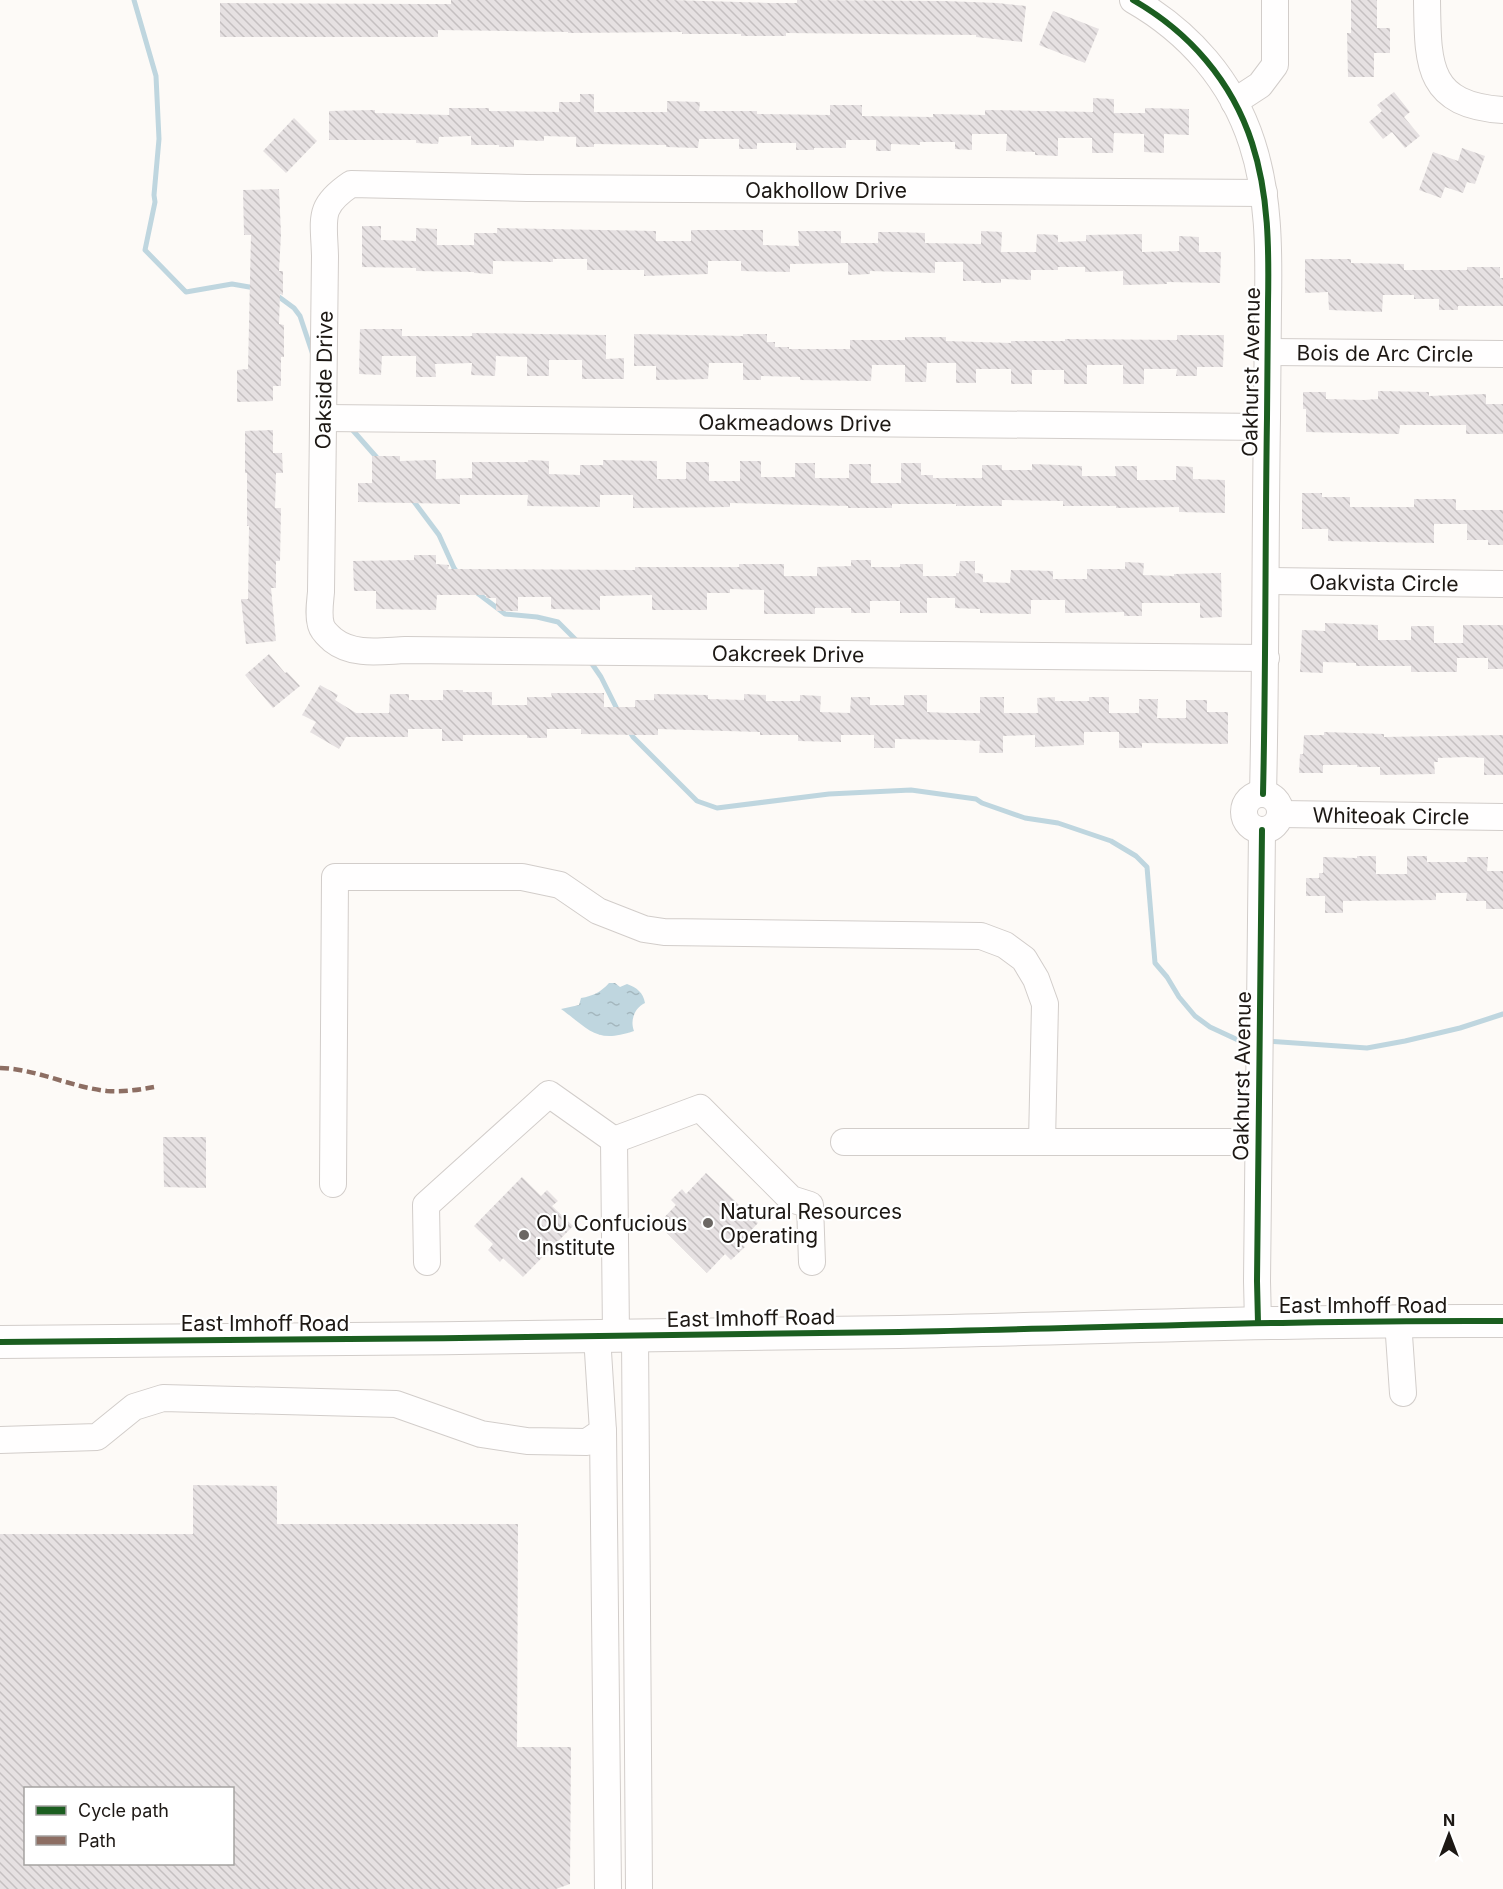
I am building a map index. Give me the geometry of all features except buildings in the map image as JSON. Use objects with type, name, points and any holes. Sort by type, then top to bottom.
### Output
[{"type":"main road","name":"East Imhoff Road","points":[[0,1342],[616,1336],[1258,1323],[1503,1321]]},
{"type":"street","name":"Oakhurst Avenue","points":[[1133,0],[1151,10],[1196,48],[1211,64],[1234,102],[1252,142],[1260,169],[1267,218],[1266,658],[1263,794],[1276,800],[1280,806],[1271,822],[1259,1031],[1258,1323]]},
{"type":"street","points":[[1234,102],[1260,85],[1275,65],[1275,0]]},
{"type":"street","points":[[1427,0],[1427,35],[1432,70],[1440,85],[1465,104],[1503,110]]},
{"type":"street","name":"Oakside Drive","points":[[321,625],[326,416],[325,209],[337,194],[351,184],[387,185]]},
{"type":"street","name":"Oakhollow Drive","points":[[387,185],[1264,193]]},
{"type":"street","name":"Bois de Arc Circle","points":[[1268,352],[1503,354]]},
{"type":"street","name":"Oakmeadows Drive","points":[[326,416],[1266,427]]},
{"type":"street","name":"Oakvista Circle","points":[[1266,581],[1503,584]]},
{"type":"street","name":"Oakcreek Drive","points":[[321,625],[324,632],[335,642],[357,651],[1266,658]]},
{"type":"street","name":"Whiteoak Circle","points":[[1271,822],[1503,817]]},
{"type":"street","points":[[333,1184],[335,877],[522,877],[560,885],[598,911],[644,929],[664,932],[981,936],[1005,945],[1024,959],[1036,979],[1045,1004],[1042,1142]]},
{"type":"street","points":[[427,1262],[426,1205],[549,1094],[614,1140]]},
{"type":"street","points":[[614,1140],[700,1108],[790,1199],[810,1205],[812,1262]]},
{"type":"street","points":[[614,1140],[616,1336],[636,1674],[639,1889]]},
{"type":"street","points":[[844,1142],[1258,1142]]},
{"type":"street","points":[[1398,1321],[1403,1393]]},
{"type":"street","points":[[608,1889],[603,1431],[616,1336]]},
{"type":"street","points":[[0,1440],[97,1437],[134,1407],[163,1398],[396,1404],[480,1434],[527,1441],[587,1442],[603,1431]]},
{"type":"street","points":[[605,1674],[636,1674]]},
{"type":"water","points":[[609,983],[615,983],[620,987],[627,984],[637,989],[643,996],[645,1003],[638,1008],[633,1019],[634,1031],[611,1036],[594,1033],[561,1009],[579,1005],[581,998],[596,993]]},
{"type":"waterway","points":[[134,0],[156,76],[159,139],[155,202],[145,250],[186,292],[232,284],[255,288]]},
{"type":"waterway","points":[[275,294],[294,308],[300,316],[313,355]]},
{"type":"waterway","points":[[349,426],[379,460]]},
{"type":"waterway","points":[[412,499],[439,535],[459,575]]},
{"type":"waterway","points":[[476,592],[505,614],[537,617],[558,622],[579,643]]},
{"type":"waterway","points":[[590,661],[601,677],[619,713]]},
{"type":"waterway","points":[[628,729],[633,737],[697,801],[717,808],[829,794],[911,790],[976,799],[1025,818],[1058,823],[1111,841],[1136,856],[1147,867],[1155,963],[1179,997],[1195,1016],[1210,1027],[1238,1040],[1254,1040]]},
{"type":"waterway","points":[[1266,1041],[1367,1048],[1460,1028],[1503,1014]]},
{"type":"marked path","points":[[0,1068],[27,1071],[107,1091],[130,1091],[154,1087]]},
{"type":"cycle path","points":[[1133,0],[1172,27],[1190,43],[1220,79],[1243,120],[1252,143],[1262,182],[1267,223],[1268,263],[1263,794]]},
{"type":"cycle path","points":[[1258,1323],[1262,830]]},
{"type":"cycle path","points":[[0,1342],[674,1336],[1276,1323],[1503,1321]]},
{"type":"place","name":"Natural Resources Operating","points":[[708,1223]]},
{"type":"place","name":"OU Confucious Institute","points":[[524,1235]]}]
